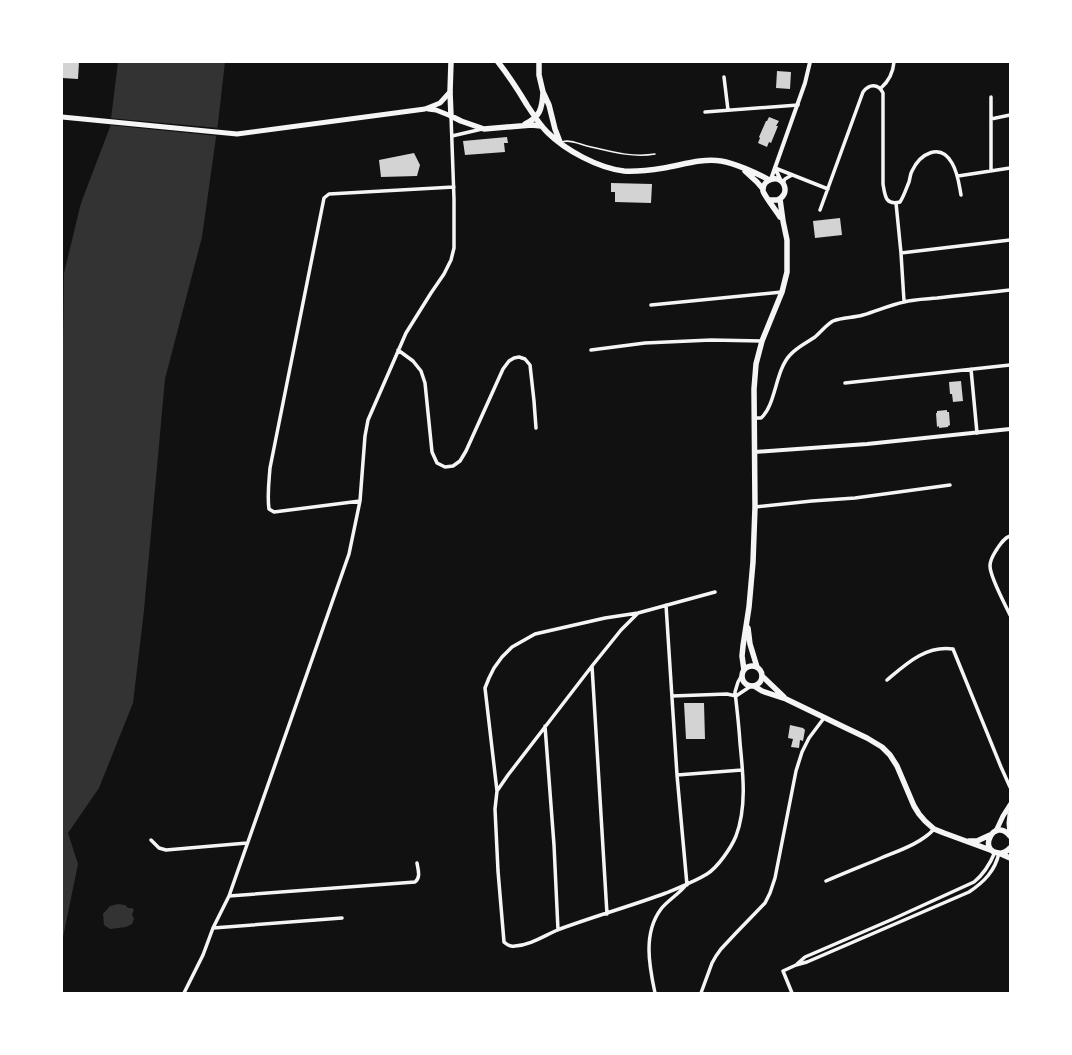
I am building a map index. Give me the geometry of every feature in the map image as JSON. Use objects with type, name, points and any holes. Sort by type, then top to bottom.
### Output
[{"type":"main road","points":[[451,62],[451,116]]},
{"type":"main road","points":[[498,62],[541,126],[552,137],[573,152],[606,166],[623,170],[641,171],[693,163],[721,161],[782,182],[785,187],[783,196],[775,201],[769,200]]},
{"type":"main road","points":[[539,62],[539,75],[543,92],[549,105],[560,142]]},
{"type":"main road","points":[[425,109],[443,101],[450,92]]},
{"type":"main road","points":[[521,126],[539,114],[543,92]]},
{"type":"main road","points":[[62,117],[226,133],[246,133],[425,109],[436,110],[484,129],[541,126]]},
{"type":"main road","points":[[740,168],[750,175],[763,189],[764,195],[769,200],[782,221]]},
{"type":"main road","points":[[763,189],[765,184],[770,179]]},
{"type":"main road","points":[[780,199],[782,221],[787,240],[787,272],[782,292],[762,341],[754,389],[755,507],[753,562],[747,624],[743,639],[742,656],[745,682],[762,691],[786,699],[867,738],[887,751],[897,766],[916,810],[934,829],[1010,858]]},
{"type":"main road","points":[[747,624],[750,644],[757,667],[761,671],[762,676],[786,699]]},
{"type":"main road","points":[[743,673],[750,666],[757,667]]},
{"type":"main road","points":[[752,686],[761,681],[762,676]]},
{"type":"main road","points":[[996,831],[1010,805]]},
{"type":"main road","points":[[1010,815],[1010,836]]},
{"type":"main road","points":[[961,839],[978,841],[999,830],[1005,831],[1010,836]]},
{"type":"main road","points":[[990,835],[988,842],[990,848],[997,852],[1006,852],[1010,848]]},
{"type":"street","points":[[770,179],[798,105],[810,62]]},
{"type":"street","points":[[881,88],[887,83],[891,75],[894,62]]},
{"type":"street","points":[[724,77],[728,110]]},
{"type":"street","points":[[820,210],[863,92],[866,88],[872,86],[881,88]]},
{"type":"street","points":[[881,88],[883,93],[884,184],[886,197],[889,202],[900,202],[912,171],[919,161],[928,153],[936,151],[944,154],[952,161],[958,176],[961,195]]},
{"type":"street","points":[[991,97],[991,171]]},
{"type":"street","points":[[705,112],[798,105]]},
{"type":"street","points":[[991,119],[1010,115]]},
{"type":"street","points":[[184,993],[203,955],[213,928],[229,896],[349,554],[360,501],[365,436],[368,420],[406,333],[444,274],[451,260],[454,248],[454,187],[451,116]]},
{"type":"street","points":[[452,136],[484,129]]},
{"type":"street","points":[[775,168],[828,189]]},
{"type":"street","points":[[775,168],[782,182],[792,175]]},
{"type":"street","points":[[958,176],[1010,168]]},
{"type":"street","points":[[360,501],[274,512],[269,509],[268,505],[270,468],[324,198],[328,194],[454,187]]},
{"type":"street","points":[[896,203],[904,302]]},
{"type":"street","points":[[901,252],[1010,240]]},
{"type":"street","points":[[755,418],[761,418],[765,414],[788,356],[816,336],[833,321],[843,318],[862,316],[904,302],[1010,290]]},
{"type":"street","points":[[651,305],[782,292]]},
{"type":"street","points":[[592,350],[645,343],[711,340],[762,341]]},
{"type":"street","points":[[398,350],[413,361],[421,370],[425,382],[432,452],[437,463],[445,467],[453,466],[460,461],[466,452],[503,369],[509,361],[514,358],[519,357],[525,359],[530,365],[536,428]]},
{"type":"street","points":[[846,383],[1010,365]]},
{"type":"street","points":[[971,369],[977,433]]},
{"type":"street","points":[[755,452],[867,444],[1010,429]]},
{"type":"street","points":[[755,507],[812,500],[855,498],[950,485]]},
{"type":"street","points":[[1010,536],[1005,538],[998,547],[992,557],[990,566],[992,576],[1010,615]]},
{"type":"street","points":[[715,592],[638,613],[604,618],[535,634],[512,647],[494,668],[485,688],[497,792],[495,808],[498,871],[504,942],[508,946],[522,945],[558,930],[637,904],[686,885],[708,873],[717,865],[727,853],[736,836],[741,818],[743,800],[742,770],[736,688],[743,673]]},
{"type":"street","points":[[654,991],[649,948],[651,932],[655,919],[662,907],[680,893],[686,885],[666,605]]},
{"type":"street","points":[[497,792],[508,775],[592,666],[621,630],[638,613]]},
{"type":"street","points":[[887,680],[906,664],[925,653],[946,648],[952,649],[1010,787]]},
{"type":"street","points":[[592,666],[608,914]]},
{"type":"street","points":[[672,696],[727,694],[736,696],[752,686]]},
{"type":"street","points":[[701,993],[712,963],[721,949],[765,904],[770,893],[775,878],[796,771],[802,752],[809,738],[824,718]]},
{"type":"street","points":[[545,726],[554,845],[558,930]]},
{"type":"street","points":[[677,775],[742,770]]},
{"type":"street","points":[[826,881],[900,850],[923,838],[934,829]]},
{"type":"street","points":[[152,840],[159,848],[166,850],[247,843]]},
{"type":"street","points":[[796,965],[805,957],[968,886],[980,878],[997,852]]},
{"type":"street","points":[[792,993],[783,971],[969,892],[982,883],[990,874],[995,866],[997,852]]},
{"type":"street","points":[[229,896],[415,882],[419,876],[417,863]]},
{"type":"street","points":[[213,928],[342,918]]},
{"type":"lane","points":[[560,142],[569,141],[617,153],[634,155],[655,154]]},
{"type":"shaded area","points":[[118,62],[225,62],[202,237],[165,379],[144,610],[133,703],[99,788],[68,833],[78,864],[62,942],[62,346],[64,273],[81,203],[110,127]]},
{"type":"shaded area","points":[[118,904],[132,908],[134,910],[132,914],[134,919],[132,924],[126,927],[110,929],[104,925],[103,914],[110,906]]},
{"type":"pier","points":[[109,118],[219,128],[218,136],[108,125]]},
{"type":"building","points":[[62,62],[79,62],[78,79],[62,78]]},
{"type":"building","points":[[777,71],[791,72],[790,89],[776,88]]},
{"type":"building","points":[[769,117],[779,121],[771,143],[769,142],[767,147],[758,143],[759,137]]},
{"type":"building","points":[[507,137],[508,143],[504,143],[505,152],[465,155],[463,141]]},
{"type":"building","points":[[414,153],[420,165],[417,176],[381,177],[379,160]]},
{"type":"building","points":[[611,183],[652,184],[651,203],[615,202],[615,192],[611,192]]},
{"type":"building","points":[[840,218],[842,235],[815,238],[813,221]]},
{"type":"building","points":[[961,381],[963,401],[953,402],[952,394],[950,394],[949,382]]},
{"type":"building","points":[[947,410],[947,412],[949,412],[950,425],[948,427],[937,427],[937,411]]},
{"type":"building","points":[[684,703],[704,703],[705,739],[686,739]]},
{"type":"building","points":[[790,725],[803,728],[805,730],[803,741],[800,740],[799,748],[791,747],[793,739],[788,738]]}]
